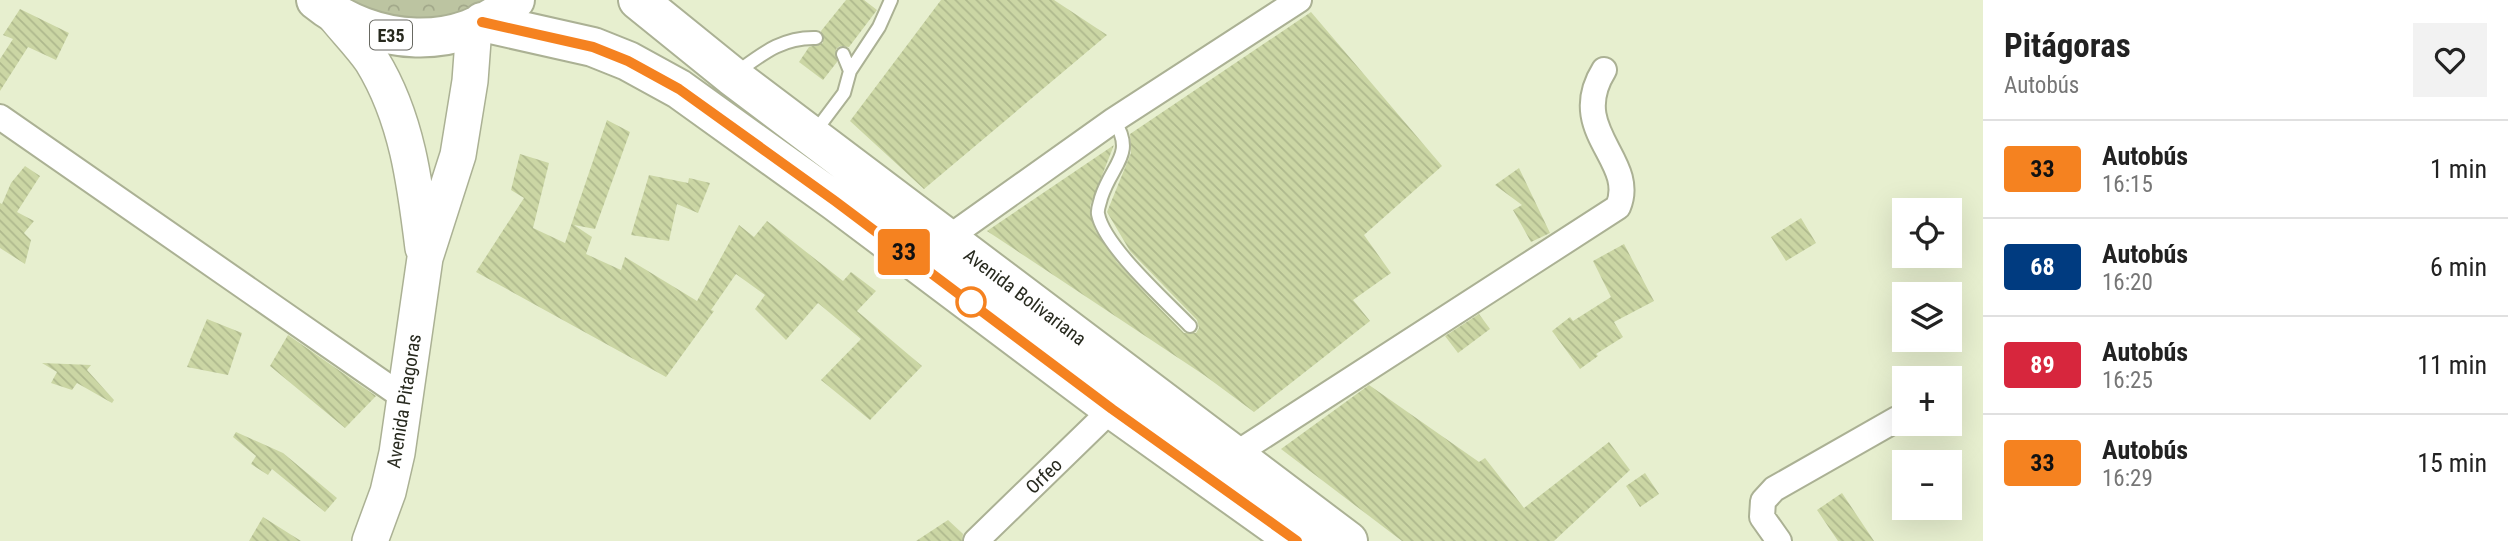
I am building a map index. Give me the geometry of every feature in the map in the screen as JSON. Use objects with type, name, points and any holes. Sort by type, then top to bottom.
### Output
[{"type":"highway","name":"E35","points":[[325,7],[366,30],[402,38],[439,37],[478,24],[515,0]]},
{"type":"highway","name":"Avenida Bolivariana","points":[[638,0],[732,76],[1348,541]]},
{"type":"highway","name":"Avenida Bolivariana","points":[[478,24],[593,47],[628,61],[679,89],[835,201],[1284,538]]},
{"type":"main road","name":"Avenida Pitagoras","points":[[325,7],[371,60],[401,124],[412,162],[425,258]]},
{"type":"main road","name":"Avenida Pitagoras","points":[[370,541],[388,492],[406,399],[425,258],[458,155],[478,24]]},
{"type":"street","points":[[948,238],[1114,120],[1299,0]]},
{"type":"street","points":[[1234,455],[1618,207],[1623,196],[1622,180],[1592,118],[1595,84],[1604,70]]},
{"type":"street","points":[[0,117],[406,399]]},
{"type":"street","name":"Orfeo","points":[[976,541],[1112,409]]},
{"type":"street","points":[[1779,541],[1762,517],[1763,501],[1774,489],[1892,422]]},
{"type":"lane","points":[[812,136],[844,93],[850,71],[879,27],[891,0]]},
{"type":"lane","points":[[732,76],[779,42],[796,37],[816,38]]},
{"type":"lane","points":[[843,54],[850,71]]},
{"type":"lane","points":[[1114,120],[1124,136],[1124,152],[1107,178],[1097,212],[1107,238],[1190,326]]},
{"type":"green space","points":[[346,0],[486,0],[453,15],[416,20],[379,15]]},
{"type":"building","points":[[846,0],[864,0],[877,10],[849,47],[840,46],[836,49],[837,62],[823,80],[799,62],[809,47],[823,43],[821,31]]},
{"type":"building","points":[[941,0],[1054,0],[1107,35],[924,189],[850,121]]},
{"type":"building","points":[[20,9],[69,33],[56,60],[28,47],[0,91],[0,59],[13,39],[3,35]]},
{"type":"building","points":[[1311,12],[1442,166],[1364,235],[1391,273],[1353,300],[1370,321],[1254,412],[1204,375],[987,231],[1114,145],[1090,206],[1095,230],[1117,262],[1184,333],[1196,333],[1199,328],[1197,320],[1130,251],[1107,212],[1131,153],[1130,134]]},
{"type":"building","points":[[607,120],[630,132],[595,229],[574,225],[592,237],[586,254],[621,270],[625,257],[697,301],[739,225],[754,237],[767,221],[843,281],[851,272],[876,291],[857,311],[922,366],[870,420],[821,380],[861,339],[818,303],[786,340],[755,309],[765,295],[736,274],[711,310],[714,311],[666,377],[476,272],[524,198],[511,190],[520,154],[549,163],[533,228],[565,243]]},
{"type":"building","points":[[25,166],[40,176],[17,212],[34,221],[24,233],[31,240],[25,264],[0,248],[0,203],[2,204],[11,183]]},
{"type":"building","points":[[1519,168],[1550,233],[1531,242],[1513,210],[1522,205],[1495,185]]},
{"type":"building","points":[[649,175],[688,183],[689,178],[710,183],[698,213],[677,204],[669,241],[631,235]]},
{"type":"building","points":[[1801,218],[1816,243],[1786,261],[1771,237]]},
{"type":"building","points":[[1624,244],[1654,301],[1614,322],[1623,337],[1596,354],[1598,356],[1580,369],[1552,331],[1570,317],[1573,321],[1611,297],[1593,261]]},
{"type":"building","points":[[1479,314],[1490,329],[1458,353],[1445,336]]},
{"type":"building","points":[[207,319],[242,333],[228,375],[187,367]]},
{"type":"building","points":[[288,335],[376,396],[345,428],[270,366]]},
{"type":"building","points":[[42,363],[91,365],[87,370],[114,400],[112,403],[77,383],[72,390],[51,383],[57,372]]},
{"type":"building","points":[[1369,385],[1479,462],[1485,458],[1524,508],[1609,442],[1630,470],[1554,541],[1402,541],[1281,449]]},
{"type":"building","points":[[236,432],[283,453],[337,498],[325,512],[272,469],[268,475],[251,464],[256,456],[233,437]]},
{"type":"building","points":[[1645,473],[1659,494],[1640,507],[1626,486]]},
{"type":"building","points":[[1842,493],[1874,541],[1838,541],[1817,510]]},
{"type":"building","points":[[263,517],[301,541],[249,541]]},
{"type":"building","points":[[948,520],[963,534],[962,541],[916,541]]},
{"type":"bus line","name":"33","points":[[482,22],[593,47],[628,61],[679,89],[835,201],[1112,409],[1297,541]]}]
